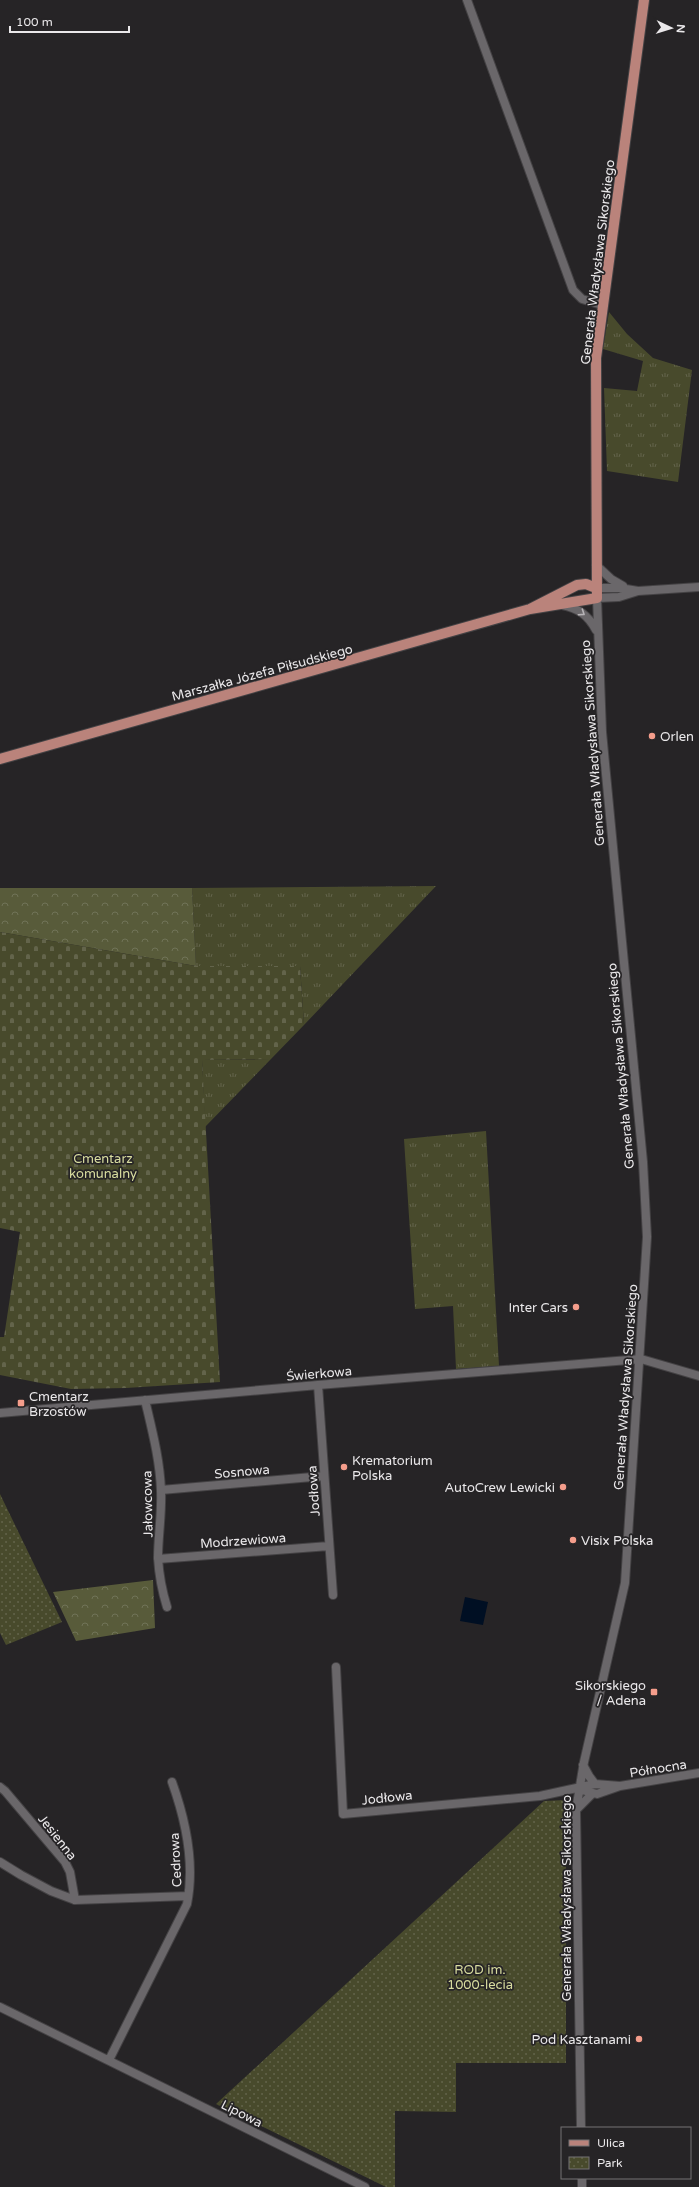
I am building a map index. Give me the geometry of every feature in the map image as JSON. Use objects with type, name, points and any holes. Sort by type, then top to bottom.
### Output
[{"type":"main road","name":"Generała Władysława Sikorskiego","points":[[597,593],[596,366],[602,305],[644,0]]},
{"type":"main road","name":"Marszałka Józefa Piłsudskiego","points":[[530,610],[577,585],[586,584],[597,593]]},
{"type":"main road","name":"Marszałka Józefa Piłsudskiego","points":[[0,759],[530,610],[559,605],[597,593]]},
{"type":"street","points":[[467,0],[573,290],[582,299],[602,305]]},
{"type":"street","points":[[596,565],[611,579],[627,588],[638,591]]},
{"type":"street","points":[[597,593],[619,597],[638,591],[699,587]]},
{"type":"street","points":[[597,593],[627,588]]},
{"type":"street","name":"Generała Władysława Sikorskiego","points":[[581,2127],[576,1810],[578,1789],[583,1765],[625,1583],[647,1237],[643,1162],[602,732],[597,632],[597,593]]},
{"type":"street","points":[[559,605],[570,607],[582,612],[592,622],[597,632]]},
{"type":"street","points":[[640,1359],[699,1376]]},
{"type":"street","name":"Świerkowa","points":[[0,1414],[318,1385],[640,1359]]},
{"type":"street","name":"Jodłowa","points":[[318,1385],[333,1595]]},
{"type":"street","name":"Jałowcowa","points":[[145,1400],[156,1447],[161,1490],[161,1525],[158,1559],[163,1593],[167,1607]]},
{"type":"street","name":"Sosnowa","points":[[161,1490],[324,1476]]},
{"type":"street","name":"Modrzewiowa","points":[[158,1559],[329,1546]]},
{"type":"street","name":"Jodłowa","points":[[336,1667],[343,1814],[519,1798],[578,1789]]},
{"type":"street","points":[[583,1765],[588,1776],[595,1784]]},
{"type":"street","name":"Północna","points":[[578,1789],[595,1784],[620,1786],[699,1773]]},
{"type":"street","name":"Cedrowa","points":[[74,1900],[188,1896],[190,1873],[185,1825],[172,1782]]},
{"type":"street","name":"Północna","points":[[592,1794],[604,1793],[620,1786]]},
{"type":"street","name":"Jesienna","points":[[0,1788],[5,1791],[65,1862],[70,1872],[74,1900]]},
{"type":"street","points":[[576,1810],[592,1794],[578,1789]]},
{"type":"street","points":[[0,1862],[39,1885],[74,1900]]},
{"type":"street","points":[[110,2060],[185,1911],[188,1896]]},
{"type":"street","name":"Lipowa","points":[[0,2007],[365,2187]]},
{"type":"green space","points":[[609,312],[627,334],[653,358],[692,370],[678,482],[607,471],[604,388],[637,391],[643,361],[603,349]]},
{"type":"green space","points":[[436,886],[304,1025],[300,966],[196,966],[192,888]]},
{"type":"green space","points":[[0,888],[192,888],[196,966],[0,932]]},
{"type":"green space","name":"Cmentarz komunalny","points":[[0,932],[196,966],[300,966],[304,1025],[271,1059],[202,1060],[220,1382],[126,1388],[71,1389],[0,1375],[0,1337],[4,1337],[20,1232],[0,1228]]},
{"type":"green space","points":[[271,1059],[205,1127],[202,1060]]},
{"type":"green space","points":[[486,1131],[499,1366],[456,1369],[453,1306],[415,1309],[404,1139]]},
{"type":"green space","points":[[0,1494],[62,1622],[6,1645],[0,1633]]},
{"type":"green space","points":[[153,1580],[155,1628],[76,1641],[53,1592]]},
{"type":"green space","name":"ROD im. 1000-lecia","points":[[566,1800],[566,2063],[456,2063],[456,2112],[395,2111],[395,2187],[386,2187],[216,2104],[544,1801]]},
{"type":"water","points":[[465,1597],[488,1602],[483,1625],[460,1621]]},
{"type":"place","name":"Orlen","points":[[652,736]]},
{"type":"place","name":"Inter Cars","points":[[576,1307]]},
{"type":"place","name":"Cmentarz Brzostów","points":[[21,1403]]},
{"type":"place","name":"Krematorium Polska","points":[[344,1467]]},
{"type":"place","name":"AutoCrew Lewicki","points":[[563,1487]]},
{"type":"place","name":"Visix Polska","points":[[573,1540]]},
{"type":"place","name":"Sikorskiego / Adena","points":[[654,1692]]},
{"type":"place","name":"Pod Kasztanami","points":[[639,2039]]}]
